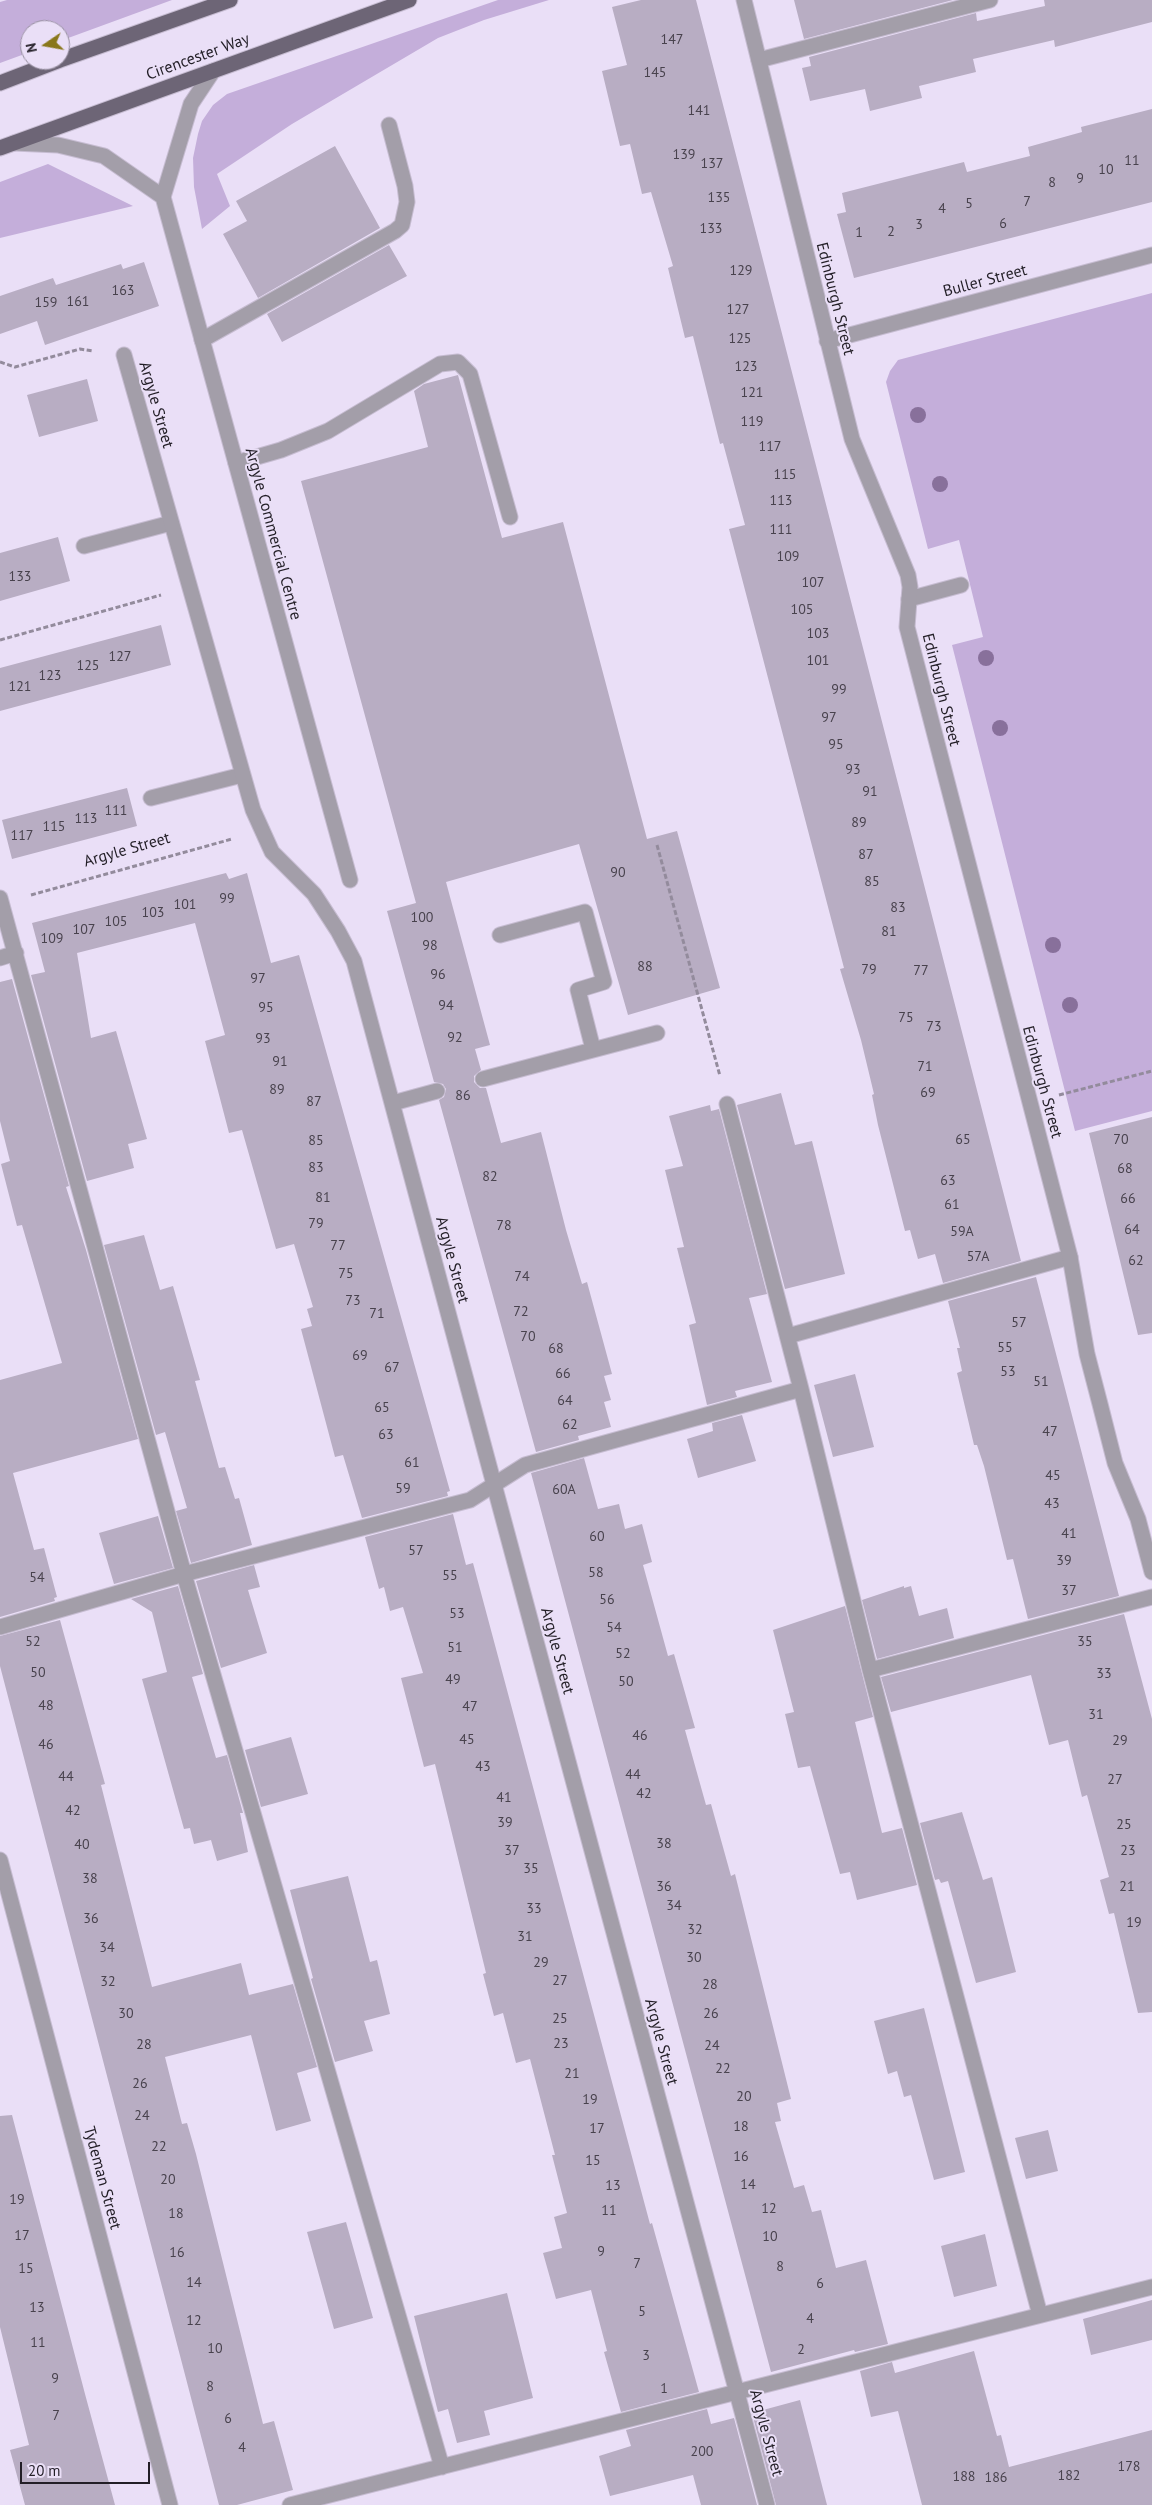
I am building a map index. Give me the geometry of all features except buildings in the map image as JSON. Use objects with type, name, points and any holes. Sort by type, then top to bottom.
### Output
[{"type":"main road","points":[[70,56],[230,0]]},
{"type":"main road","name":"Cirencester Way","points":[[7,145],[409,0]]},
{"type":"main road","points":[[0,83],[34,70]]},
{"type":"street","name":"Edinburgh Street","points":[[744,0],[852,439],[904,562],[910,587],[907,627],[1070,1257],[1087,1354],[1115,1463],[1138,1519],[1152,1572]]},
{"type":"street","points":[[759,60],[990,0]]},
{"type":"street","points":[[7,145],[58,145],[104,156],[163,197],[182,131],[192,104],[213,71]]},
{"type":"street","points":[[202,340],[395,231],[402,225],[407,202],[406,186],[389,125]]},
{"type":"street","name":"Argyle Commercial Centre","points":[[163,197],[350,880]]},
{"type":"street","name":"Buller Street","points":[[827,341],[1152,255]]},
{"type":"street","name":"Argyle Street","points":[[124,355],[252,810],[272,852],[314,894],[338,931],[354,961],[767,2505]]},
{"type":"street","points":[[236,463],[280,450],[328,431],[440,364],[458,362],[470,374],[510,517]]},
{"type":"street","points":[[84,546],[171,523]]},
{"type":"street","points":[[909,599],[961,585]]},
{"type":"street","points":[[151,798],[242,775]]},
{"type":"street","points":[[1,900],[184,1574],[442,2467]]},
{"type":"street","points":[[500,935],[585,912],[604,982],[578,990],[593,1049]]},
{"type":"street","points":[[0,958],[16,954]]},
{"type":"street","points":[[483,1079],[657,1033]]},
{"type":"street","points":[[393,1103],[437,1091]]},
{"type":"street","points":[[727,1104],[788,1336],[870,1670],[1040,2315]]},
{"type":"street","points":[[788,1336],[1070,1257]]},
{"type":"street","points":[[0,1627],[184,1574],[470,1500],[493,1483],[525,1465],[801,1389]]},
{"type":"street","points":[[870,1670],[1152,1597]]},
{"type":"street","name":"Tydeman Street","points":[[0,1860],[170,2505]]},
{"type":"street","points":[[290,2505],[1152,2287]]},
{"type":"path","name":"Argyle Street","points":[[0,362],[15,367],[80,349],[124,355]]},
{"type":"path","points":[[0,640],[189,587]]},
{"type":"path","name":"Argyle Street","points":[[1,900],[262,831]]},
{"type":"path","points":[[658,845],[727,1104]]},
{"type":"path","points":[[1030,1103],[1152,1071]]},
{"type":"shaded area","points":[[7,0],[172,0],[70,37],[70,20],[20,20],[20,56],[0,63],[0,2]]},
{"type":"shaded area","points":[[498,0],[549,0],[484,20],[438,38],[292,124],[217,174],[230,206],[202,229],[194,187],[193,158],[202,121],[213,105],[227,94]]},
{"type":"shaded area","points":[[48,164],[133,206],[0,238],[0,182]]},
{"type":"shaded area","points":[[1152,293],[1152,1111],[1075,1131],[952,645],[983,637],[959,540],[928,549],[886,382],[890,371],[898,360]]}]
